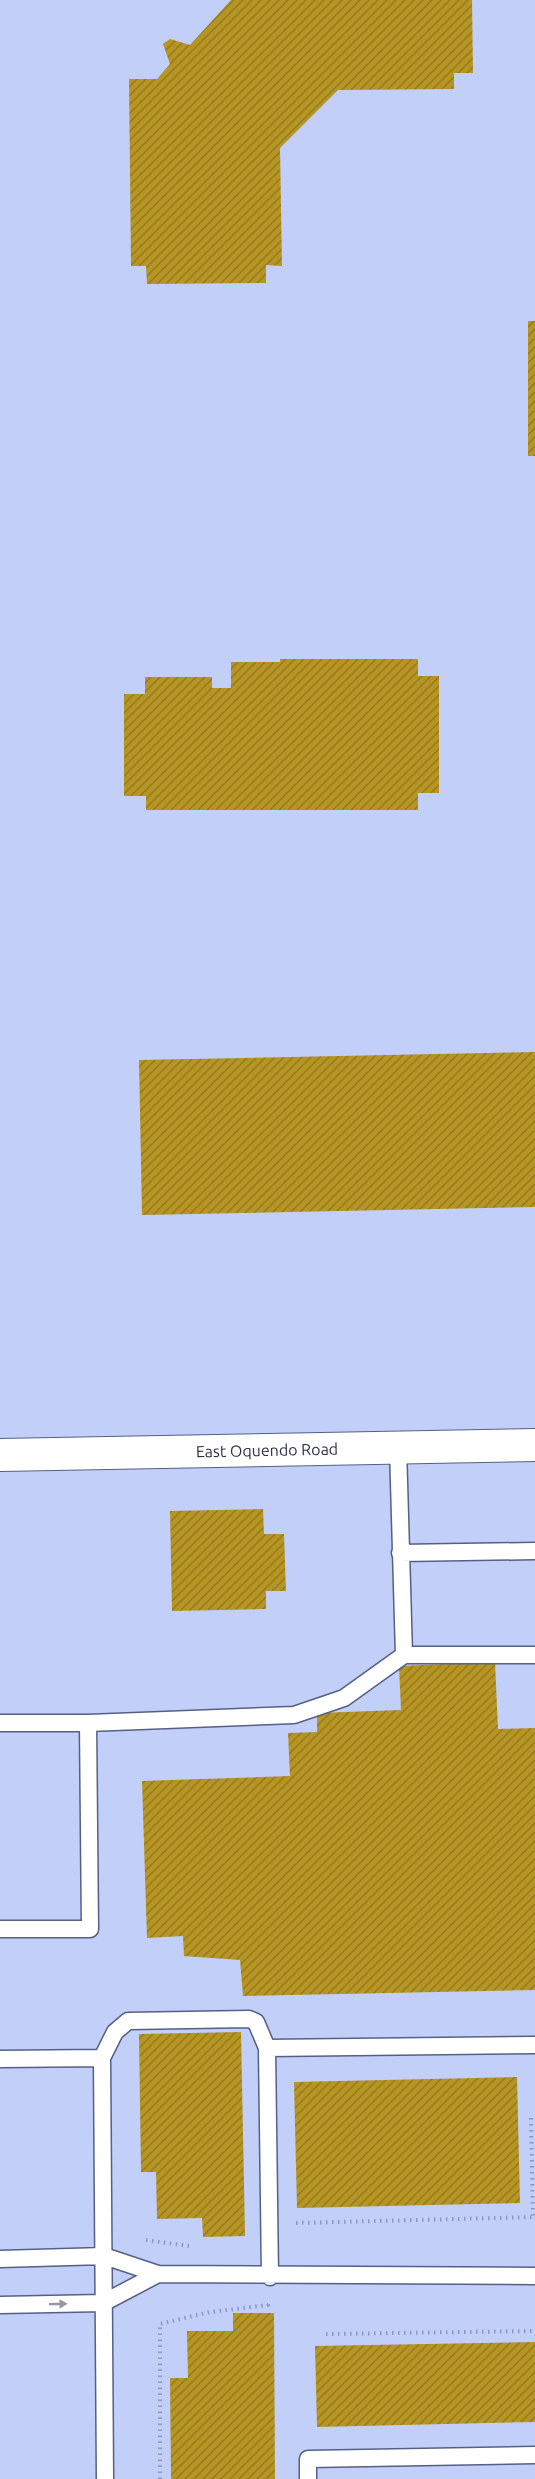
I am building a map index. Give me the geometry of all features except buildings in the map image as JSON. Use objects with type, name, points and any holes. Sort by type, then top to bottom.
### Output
[{"type":"street","name":"East Oquendo Road","points":[[0,1455],[535,1445]]},
{"type":"lane","points":[[398,1448],[404,1655]]},
{"type":"lane","points":[[400,1552],[535,1551]]},
{"type":"lane","points":[[0,1723],[88,1723],[294,1715],[344,1698],[404,1655],[535,1655]]},
{"type":"lane","points":[[0,1929],[90,1929],[88,1723]]},
{"type":"lane","points":[[105,2479],[102,2058],[115,2032],[128,2021],[249,2019],[256,2022],[267,2048],[270,2277]]},
{"type":"lane","points":[[267,2048],[535,2045]]},
{"type":"lane","points":[[0,2058],[102,2058]]},
{"type":"lane","points":[[0,2259],[104,2256],[158,2274],[270,2277],[535,2276]]},
{"type":"lane","points":[[0,2305],[103,2303],[158,2274]]},
{"type":"lane","points":[[308,2479],[308,2459],[535,2455]]},
{"type":"path","points":[[269,2224],[534,2217],[531,2118]]},
{"type":"path","points":[[144,2240],[201,2247]]},
{"type":"path","points":[[160,2479],[160,2324],[210,2312],[268,2306],[270,2277]]},
{"type":"path","points":[[326,2334],[535,2331]]}]
